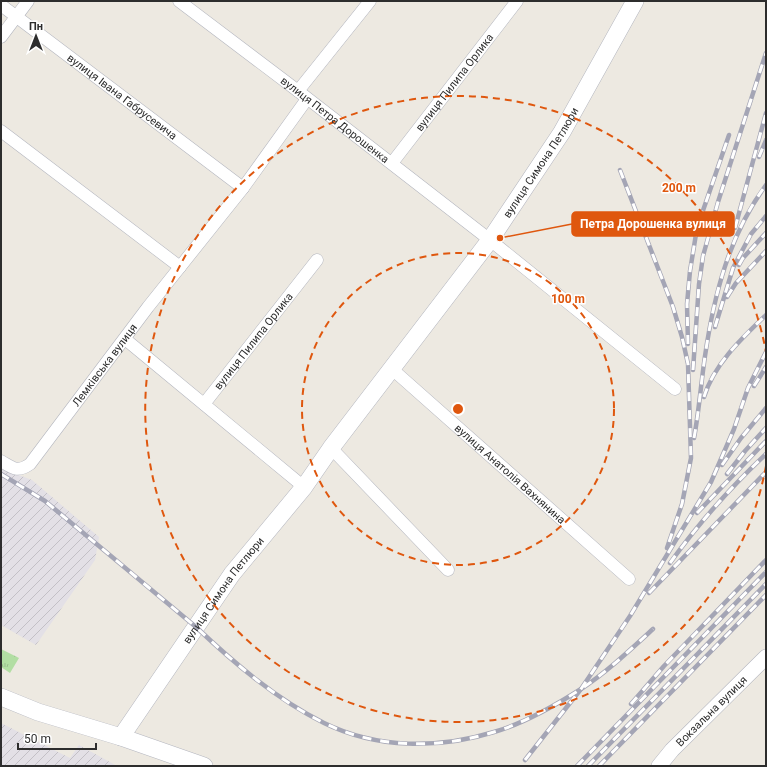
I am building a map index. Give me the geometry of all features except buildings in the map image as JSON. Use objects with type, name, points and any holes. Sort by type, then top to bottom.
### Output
[{"type":"main road","name":"вулиця Симона Петлюри","points":[[121,737],[232,574],[304,487],[331,448],[490,240],[562,132],[635,1]]},
{"type":"main road","points":[[1,697],[38,712],[121,737],[204,766]]},
{"type":"street","points":[[1,36],[28,1]]},
{"type":"street","name":"вулиця Петра Дорошенка","points":[[178,1],[392,163],[675,389]]},
{"type":"street","name":"Лемківська вулиця","points":[[1,461],[12,468],[19,470],[30,464],[125,338],[243,188],[303,95],[370,1]]},
{"type":"street","name":"вулиця Пилипа Орлика","points":[[392,163],[517,1]]},
{"type":"street","name":"вулиця Івана Габрусевича","points":[[1,5],[243,188]]},
{"type":"street","points":[[1,131],[180,267]]},
{"type":"street","name":"вулиця Пилипа Орлика","points":[[204,404],[317,260]]},
{"type":"street","points":[[125,338],[304,487]]},
{"type":"street","name":"вулиця Анатолія Вахнянина","points":[[392,369],[628,579]]},
{"type":"street","points":[[331,448],[448,570]]},
{"type":"street","name":"Вокзальна вулиця","points":[[659,766],[672,750],[766,657]]},
{"type":"shaded area","points":[[1,466],[11,472],[32,480],[99,537],[95,560],[36,645],[1,625]]},
{"type":"shaded area","points":[[1,723],[70,758],[79,745],[117,766],[1,766]]},
{"type":"green space","points":[[1,649],[19,658],[10,673],[1,667]]},
{"type":"railway","points":[[693,370],[699,284],[703,256],[718,202],[766,53]]},
{"type":"railway","points":[[735,228],[766,113]]},
{"type":"railway","points":[[688,344],[687,304],[690,271],[697,228],[729,135]]},
{"type":"railway","points":[[759,157],[766,140]]},
{"type":"railway","points":[[620,170],[673,307],[688,364],[691,458],[682,504],[667,548]]},
{"type":"railway","points":[[694,438],[705,356],[718,288],[742,224],[766,185]]},
{"type":"railway","points":[[715,327],[733,268],[751,234],[766,216]]},
{"type":"railway","points":[[739,265],[743,258],[766,233]]},
{"type":"railway","points":[[727,297],[736,283],[766,251]]},
{"type":"railway","points":[[704,397],[715,374],[730,352],[738,342],[766,315]]},
{"type":"railway","points":[[525,760],[581,689],[630,616],[711,482],[734,429],[748,388],[766,352]]},
{"type":"railway","points":[[754,386],[766,367]]},
{"type":"railway","points":[[722,465],[741,438],[766,408]]},
{"type":"railway","points":[[727,474],[766,428]]},
{"type":"railway","points":[[697,513],[766,441]]},
{"type":"railway","points":[[670,563],[715,506],[766,454]]},
{"type":"railway","points":[[649,593],[766,472]]},
{"type":"railway","points":[[1,474],[45,501],[272,692],[324,723],[344,732],[365,738],[408,744],[430,743],[473,738],[505,729],[539,714],[581,689],[609,668],[653,629]]},
{"type":"railway","points":[[631,704],[664,666],[766,560]]},
{"type":"railway","points":[[577,766],[766,572]]},
{"type":"railway","points":[[588,766],[766,584]]},
{"type":"railway","points":[[599,766],[766,595]]},
{"type":"place","name":"Петра Дорошенка вулиця","points":[[500,238]]}]
